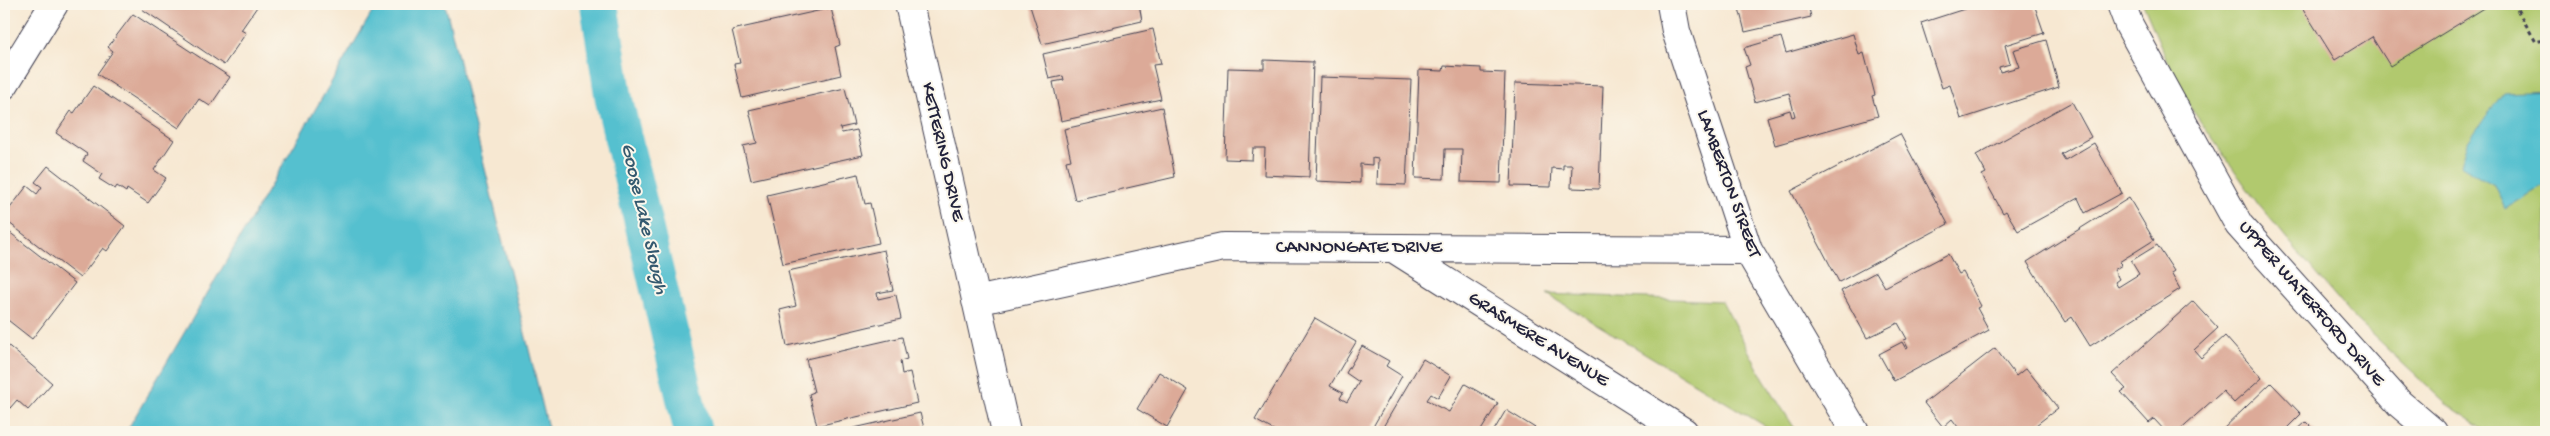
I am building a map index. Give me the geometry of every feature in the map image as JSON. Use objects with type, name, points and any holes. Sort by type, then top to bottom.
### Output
[{"type":"street","points":[[4,85],[54,4]]},
{"type":"street","name":"KETTERING DRIVE","points":[[909,4],[1006,432]]},
{"type":"street","name":"LAMBERTON STREET","points":[[1670,4],[1676,31],[1748,250],[1855,432]]},
{"type":"street","name":"UPPER WATERFORD DRIVE","points":[[2121,4],[2129,26],[2239,225],[2400,404],[2433,432]]},
{"type":"street","name":"CANNONGATE DRIVE","points":[[976,301],[1223,247],[1748,250]]},
{"type":"street","name":"GRASMERE AVENUE","points":[[1393,248],[1684,432]]},
{"type":"path","points":[[2518,4],[2515,6],[2536,42],[2546,39]]},
{"type":"green space","points":[[2143,4],[2546,4],[2546,432],[2489,432],[2445,403],[2352,316],[2258,204],[2181,94]]},
{"type":"green space","points":[[1547,294],[1722,301],[1764,380],[1797,432],[1775,432]]},
{"type":"water","points":[[377,4],[445,4],[549,432],[126,432]]},
{"type":"water","points":[[2546,91],[2546,184],[2505,209],[2494,185],[2460,165],[2467,143],[2503,93]]},
{"type":"building","points":[[146,4],[259,4],[241,30],[246,33],[224,65],[142,9]]},
{"type":"building","points":[[707,4],[721,4],[721,5],[707,7]]},
{"type":"building","points":[[1036,4],[1139,4],[1142,21],[1042,44],[1030,6]]},
{"type":"building","points":[[1182,4],[1252,4],[1252,8],[1182,6]]},
{"type":"building","points":[[1738,4],[1808,4],[1811,17],[1745,32]]},
{"type":"building","points":[[1980,4],[2034,4],[2044,33],[2005,45],[2010,64],[1999,67],[2000,72],[2019,67],[2013,50],[2046,40],[2059,87],[1961,119],[1950,85],[1942,88],[1921,23]]},
{"type":"building","points":[[2300,4],[2491,4],[2390,66],[2372,37],[2335,60]]},
{"type":"building","points":[[831,8],[840,45],[835,47],[841,75],[742,98],[734,64],[740,63],[732,30]]},
{"type":"building","points":[[133,14],[230,77],[210,106],[199,99],[179,128],[97,74],[113,51],[108,47]]},
{"type":"building","points":[[1153,29],[1161,64],[1153,65],[1161,99],[1061,121],[1053,82],[1064,80],[1063,76],[1049,79],[1043,54]]},
{"type":"building","points":[[1853,34],[1859,55],[1864,53],[1875,95],[1872,96],[1878,116],[1775,145],[1767,117],[1790,110],[1792,117],[1795,116],[1789,93],[1755,102],[1745,67],[1750,65],[1744,48],[1781,37],[1786,53]]},
{"type":"building","points":[[1264,60],[1313,62],[1309,177],[1264,175],[1265,148],[1253,148],[1252,160],[1225,159],[1228,68],[1264,69]]},
{"type":"building","points":[[1444,66],[1481,68],[1481,72],[1505,73],[1501,183],[1461,182],[1462,149],[1445,149],[1444,179],[1415,178],[1419,70],[1443,71]]},
{"type":"building","points":[[1320,77],[1411,80],[1406,185],[1377,184],[1378,159],[1372,158],[1372,165],[1360,164],[1360,183],[1316,181]]},
{"type":"building","points":[[1515,83],[1603,86],[1599,189],[1571,188],[1572,165],[1563,165],[1563,169],[1552,168],[1551,187],[1511,186]]},
{"type":"building","points":[[93,86],[174,140],[154,170],[166,178],[148,203],[127,189],[126,192],[117,186],[115,189],[99,179],[102,174],[83,161],[87,154],[56,133],[71,111],[74,113]]},
{"type":"building","points":[[845,88],[854,125],[840,128],[842,133],[857,130],[863,155],[751,180],[743,146],[757,143],[749,110]]},
{"type":"building","points":[[2072,102],[2091,137],[2061,154],[2065,160],[2094,143],[2122,193],[2085,213],[2078,198],[2018,231],[2006,211],[2003,213],[1982,175],[1986,173],[1976,155]]},
{"type":"building","points":[[1162,107],[1175,177],[1075,200],[1066,161],[1071,160],[1064,129]]},
{"type":"building","points":[[1900,134],[1948,224],[1839,282],[1791,191]]},
{"type":"building","points":[[48,166],[125,226],[107,251],[103,248],[80,278],[4,219],[4,216],[27,186],[37,194],[42,187],[35,182]]},
{"type":"building","points":[[858,174],[865,204],[870,203],[879,243],[783,264],[767,195]]},
{"type":"building","points":[[2129,198],[2154,240],[2119,262],[2122,265],[2114,270],[2119,279],[2115,282],[2118,287],[2139,274],[2131,261],[2157,245],[2174,271],[2171,273],[2180,289],[2090,346],[2072,317],[2065,322],[2027,262]]},
{"type":"building","points":[[4,228],[75,283],[32,339],[4,317]]},
{"type":"building","points":[[884,250],[893,290],[877,293],[878,299],[896,295],[901,319],[787,346],[780,310],[796,306],[788,271]]},
{"type":"building","points":[[1948,254],[1959,274],[1963,272],[1981,306],[1977,308],[1989,330],[1894,381],[1879,354],[1902,342],[1906,349],[1908,348],[1904,340],[1907,339],[1898,323],[1867,338],[1841,291],[1876,272],[1885,287]]},
{"type":"building","points":[[2193,301],[2218,328],[2194,350],[2201,358],[2225,336],[2262,378],[2234,403],[2223,391],[2177,432],[2166,432],[2154,419],[2149,423],[2121,392],[2126,389],[2112,374]]},
{"type":"building","points":[[1315,318],[1356,342],[1330,386],[1343,393],[1340,398],[1347,402],[1359,382],[1346,373],[1362,346],[1389,361],[1386,366],[1402,376],[1370,432],[1277,432],[1255,420]]},
{"type":"building","points":[[902,337],[907,359],[900,361],[902,374],[910,372],[917,403],[817,426],[809,394],[814,392],[806,359]]},
{"type":"building","points":[[4,342],[52,383],[28,410],[17,400],[4,415]]},
{"type":"building","points":[[1995,348],[2016,376],[2026,368],[2058,408],[2027,432],[1959,432],[1961,431],[1952,419],[1943,427],[1924,403]]},
{"type":"building","points":[[1423,359],[1451,376],[1438,398],[1431,394],[1427,400],[1435,405],[1449,412],[1465,384],[1498,403],[1480,432],[1380,432]]},
{"type":"building","points":[[1159,372],[1188,390],[1167,427],[1137,409]]},
{"type":"building","points":[[2271,383],[2301,414],[2283,432],[2220,432]]},
{"type":"building","points":[[1506,410],[1540,431],[1493,432]]},
{"type":"building","points":[[920,413],[925,432],[841,432],[841,431]]},
{"type":"building","points":[[2306,422],[2316,432],[2295,432]]},
{"type":"waterway","name":"Goose Lake Slough","points":[[599,4],[614,100],[693,432]]}]
